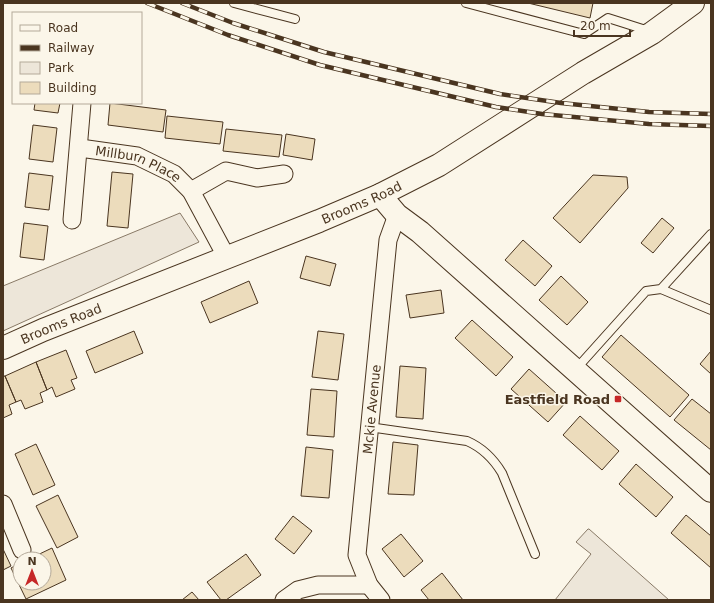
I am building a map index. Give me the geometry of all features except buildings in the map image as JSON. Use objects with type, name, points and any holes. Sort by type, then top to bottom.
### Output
[{"type":"main road","name":"Brooms Road","points":[[3,348],[44,330],[320,221],[380,195],[439,165],[583,74],[652,33],[693,3]]},
{"type":"main road","points":[[380,195],[397,214],[420,232],[576,369],[672,458],[711,490]]},
{"type":"street","points":[[72,220],[80,148],[82,104]]},
{"type":"street","name":"Millburn Place","points":[[80,148],[137,156],[174,174],[191,190],[227,258]]},
{"type":"street","name":"Millburn Place","points":[[191,190],[226,170],[257,178],[284,174]]},
{"type":"street","name":"Mckie Avenue","points":[[381,600],[369,585],[357,555],[388,240],[397,214]]},
{"type":"street","points":[[3,504],[22,550]]},
{"type":"street","points":[[284,600],[298,590],[318,585],[369,585]]},
{"type":"lane","points":[[234,3],[295,19]]},
{"type":"lane","points":[[466,3],[584,34],[608,18],[652,33]]},
{"type":"lane","points":[[661,289],[711,234]]},
{"type":"lane","points":[[576,369],[646,291],[661,289],[711,310]]},
{"type":"lane","points":[[369,427],[467,441],[481,447],[496,463],[502,473],[535,554]]},
{"type":"green space","points":[[180,213],[199,242],[3,331],[3,286]]},
{"type":"green space","points":[[588,529],[669,600],[555,600],[591,554],[576,542]]},
{"type":"railway","points":[[147,3],[228,35],[320,65],[496,107],[542,114],[649,124],[711,126]]},
{"type":"railway","points":[[182,3],[233,23],[324,52],[500,94],[561,103],[649,112],[711,114]]},
{"type":"place","name":"Eastfield Road","points":[[618,399]]}]
